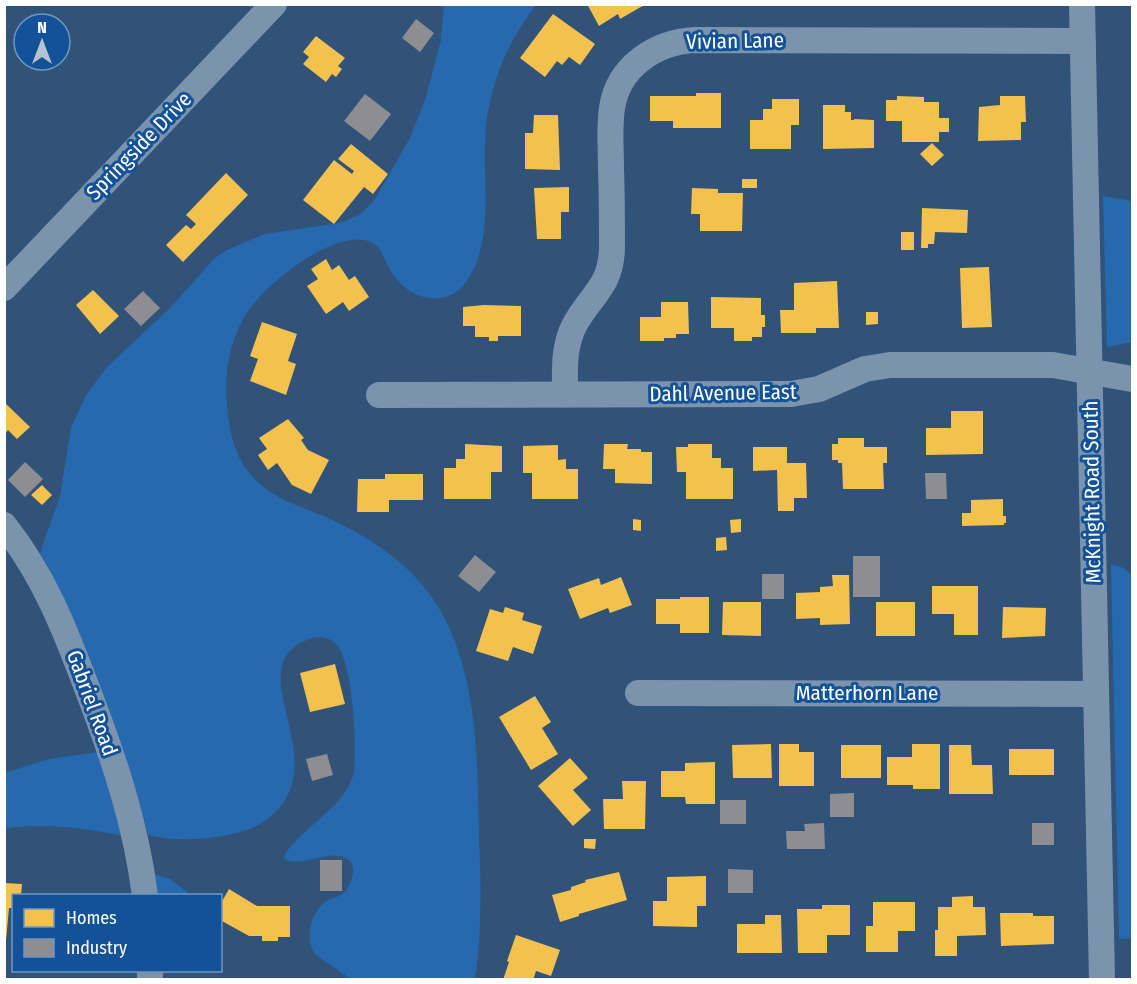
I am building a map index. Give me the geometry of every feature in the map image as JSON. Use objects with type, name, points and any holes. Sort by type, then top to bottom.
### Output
[{"type":"street","name":"Springside Drive","points":[[4,288],[274,4]]},
{"type":"street","name":"McKnight Road South","points":[[1082,4],[1102,980]]},
{"type":"street","name":"Vivian Lane","points":[[565,395],[565,363],[569,337],[577,320],[603,285],[611,266],[611,133],[614,100],[618,87],[626,75],[646,55],[673,43],[694,40],[1083,41]]},
{"type":"street","name":"Dahl Avenue East","points":[[379,395],[798,393],[832,385],[871,367],[890,365],[1053,365],[1132,379]]},
{"type":"street","name":"Gabriel Road","points":[[4,525],[30,561],[50,596],[94,705],[128,807],[145,894]]},
{"type":"street","name":"Matterhorn Lane","points":[[638,693],[1096,694]]},
{"type":"shaded area","points":[[444,5],[536,5],[507,52],[489,105],[485,142],[484,232],[481,250],[466,282],[446,297],[429,298],[413,293],[400,283],[376,245],[361,240],[344,241],[324,248],[286,273],[255,302],[235,336],[227,370],[226,393],[231,433],[236,451],[251,475],[274,494],[355,531],[401,563],[437,605],[451,632],[468,688],[478,778],[480,926],[475,979],[350,979],[313,951],[309,938],[311,923],[318,910],[327,901],[344,893],[349,886],[353,871],[351,862],[341,856],[333,855],[298,862],[284,858],[293,844],[339,800],[352,779],[355,759],[350,684],[341,652],[335,643],[321,637],[306,640],[297,645],[285,659],[281,676],[295,764],[291,786],[280,807],[254,827],[220,836],[183,839],[148,835],[125,758],[92,666],[64,600],[40,553],[60,496],[71,428],[86,395],[107,367],[170,308],[215,258],[227,250],[265,234],[340,223],[359,215],[374,201],[410,138],[425,100],[441,40]]},
{"type":"shaded area","points":[[1103,196],[1132,201],[1132,342],[1107,347]]},
{"type":"shaded area","points":[[1111,565],[1129,572],[1132,578],[1132,938],[1119,939]]},
{"type":"shaded area","points":[[98,752],[123,836],[48,826],[5,829],[4,773],[49,759]]},
{"type":"shaded area","points":[[153,874],[170,879],[190,894],[156,894]]},
{"type":"building: Homes","points":[[587,4],[646,4],[620,19],[618,14],[599,26]]},
{"type":"building: Homes","points":[[553,14],[595,44],[580,65],[569,57],[562,65],[557,61],[545,77],[520,58]]},
{"type":"building: Homes","points":[[316,36],[345,58],[338,66],[342,69],[336,77],[332,74],[326,82],[303,64],[309,57],[303,52]]},
{"type":"building: Homes","points":[[696,93],[721,93],[721,128],[673,128],[673,121],[650,121],[650,96],[696,96]]},
{"type":"building: Homes","points":[[897,96],[924,97],[924,102],[939,102],[939,118],[949,118],[949,132],[939,132],[939,142],[902,142],[902,121],[886,121],[886,100],[897,100]]},
{"type":"building: Homes","points":[[1000,96],[1025,96],[1026,122],[1021,122],[1021,140],[978,141],[979,107],[1000,105]]},
{"type":"building: Homes","points":[[772,99],[799,99],[799,125],[791,125],[791,149],[750,149],[750,120],[763,120],[763,109],[772,109]]},
{"type":"building: Homes","points":[[823,105],[845,105],[845,112],[851,112],[851,120],[874,120],[874,148],[823,149]]},
{"type":"building: Homes","points":[[534,115],[558,115],[560,170],[525,169],[525,133],[533,133]]},
{"type":"building: Homes","points":[[932,143],[944,155],[932,166],[920,154]]},
{"type":"building: Homes","points":[[351,144],[388,174],[373,194],[364,187],[334,224],[303,200],[334,160],[352,174],[354,171],[338,159]]},
{"type":"building: Homes","points":[[226,173],[248,195],[183,262],[166,245],[186,225],[191,229],[196,224],[186,215]]},
{"type":"building: Homes","points":[[742,179],[757,179],[757,188],[742,188]]},
{"type":"building: Homes","points":[[569,187],[569,212],[561,212],[561,239],[537,239],[534,188]]},
{"type":"building: Homes","points":[[692,188],[718,189],[718,193],[743,193],[742,231],[700,231],[700,214],[691,214]]},
{"type":"building: Homes","points":[[922,208],[968,210],[967,233],[935,232],[934,244],[928,244],[928,248],[921,248]]},
{"type":"building: Homes","points":[[901,232],[914,232],[914,250],[901,250]]},
{"type":"building: Homes","points":[[326,259],[332,270],[339,265],[349,280],[355,276],[369,297],[349,311],[343,302],[326,314],[307,286],[318,279],[311,269]]},
{"type":"building: Homes","points":[[989,267],[992,327],[962,328],[960,268]]},
{"type":"building: Homes","points":[[837,281],[839,328],[816,328],[816,333],[781,333],[780,310],[794,310],[794,283]]},
{"type":"building: Homes","points":[[93,290],[119,316],[100,334],[76,305]]},
{"type":"building: Homes","points":[[711,297],[761,298],[761,315],[765,315],[762,337],[752,337],[752,341],[734,341],[734,328],[711,328]]},
{"type":"building: Homes","points":[[661,302],[688,302],[689,334],[676,334],[676,338],[664,338],[664,341],[640,341],[640,317],[661,317]]},
{"type":"building: Homes","points":[[521,306],[521,336],[498,336],[498,341],[489,341],[489,337],[475,337],[475,326],[463,326],[463,307]]},
{"type":"building: Homes","points":[[866,312],[878,312],[878,324],[866,325]]},
{"type":"building: Homes","points":[[262,322],[297,334],[288,361],[296,364],[286,395],[250,381],[258,359],[250,356]]},
{"type":"building: Homes","points":[[4,402],[30,427],[17,439],[8,430],[4,435]]},
{"type":"building: Homes","points":[[951,411],[983,411],[983,454],[926,455],[926,428],[951,428]]},
{"type":"building: Homes","points":[[288,419],[304,438],[301,440],[308,450],[329,460],[311,494],[292,485],[277,463],[268,470],[258,455],[267,449],[259,438]]},
{"type":"building: Homes","points":[[838,438],[864,438],[864,447],[887,447],[887,463],[883,463],[884,489],[843,489],[842,463],[832,460],[832,444],[838,444]]},
{"type":"building: Homes","points":[[465,444],[502,446],[502,472],[491,472],[491,499],[444,499],[444,468],[456,468],[456,459],[465,459]]},
{"type":"building: Homes","points":[[604,444],[628,444],[627,449],[652,452],[652,484],[615,483],[615,469],[603,469]]},
{"type":"building: Homes","points":[[688,444],[712,444],[712,458],[721,458],[721,468],[733,468],[733,499],[686,499],[686,472],[677,472],[676,447],[688,447]]},
{"type":"building: Homes","points":[[558,445],[558,460],[566,459],[566,469],[578,469],[578,499],[532,499],[532,473],[523,473],[523,446]]},
{"type":"building: Homes","points":[[753,447],[787,447],[787,463],[806,463],[807,498],[794,498],[794,511],[778,511],[777,470],[753,471]]},
{"type":"building: Homes","points":[[385,474],[423,474],[423,500],[389,500],[389,512],[357,512],[358,479],[385,479]]},
{"type":"building: Homes","points":[[42,485],[52,495],[42,505],[31,495]]},
{"type":"building: Homes","points":[[1003,499],[1003,516],[1006,516],[1004,525],[962,526],[962,513],[971,513],[971,500]]},
{"type":"building: Homes","points":[[633,519],[641,520],[641,531],[633,530]]},
{"type":"building: Homes","points":[[741,519],[741,532],[731,533],[730,520]]},
{"type":"building: Homes","points":[[726,537],[727,550],[716,551],[716,538]]},
{"type":"building: Homes","points":[[832,575],[849,575],[850,624],[820,625],[820,618],[796,619],[796,593],[820,592],[820,587],[833,586]]},
{"type":"building: Homes","points":[[621,577],[632,605],[610,613],[608,608],[580,619],[568,589],[599,578],[601,585]]},
{"type":"building: Homes","points":[[932,586],[978,586],[978,635],[954,635],[954,614],[932,614]]},
{"type":"building: Homes","points":[[680,597],[709,597],[709,633],[680,633],[680,624],[656,624],[656,599],[680,599]]},
{"type":"building: Homes","points":[[723,602],[761,602],[761,636],[722,635]]},
{"type":"building: Homes","points":[[876,602],[915,602],[915,636],[876,636]]},
{"type":"building: Homes","points":[[505,607],[524,613],[522,620],[542,626],[533,654],[513,647],[508,661],[476,651],[490,609],[503,613]]},
{"type":"building: Homes","points":[[1003,607],[1046,608],[1045,636],[1002,638]]},
{"type":"building: Homes","points":[[335,664],[345,704],[310,712],[300,673]]},
{"type":"building: Homes","points":[[535,696],[551,722],[542,728],[558,754],[531,770],[499,717]]},
{"type":"building: Homes","points":[[771,744],[772,778],[733,778],[732,745]]},
{"type":"building: Homes","points":[[779,744],[799,744],[799,752],[814,752],[814,786],[779,786]]},
{"type":"building: Homes","points":[[912,744],[940,744],[940,789],[913,789],[913,785],[887,785],[887,757],[912,757]]},
{"type":"building: Homes","points":[[841,745],[881,745],[881,778],[841,778]]},
{"type":"building: Homes","points":[[949,745],[971,745],[972,765],[992,765],[993,794],[949,794]]},
{"type":"building: Homes","points":[[1009,749],[1054,749],[1054,775],[1009,775]]},
{"type":"building: Homes","points":[[570,758],[588,778],[573,790],[591,810],[573,826],[538,786]]},
{"type":"building: Homes","points":[[715,762],[715,804],[686,804],[685,797],[661,797],[661,771],[685,771],[685,763]]},
{"type":"building: Homes","points":[[622,781],[646,781],[645,829],[604,829],[603,799],[623,799]]},
{"type":"building: Homes","points":[[584,839],[596,839],[595,849],[584,848]]},
{"type":"building: Homes","points":[[619,872],[627,900],[560,922],[552,895],[571,890],[571,887],[586,882],[585,880]]},
{"type":"building: Homes","points":[[706,876],[706,906],[697,906],[697,927],[653,926],[653,901],[667,901],[667,877]]},
{"type":"building: Homes","points":[[4,883],[22,884],[21,894],[12,894],[12,908],[9,908],[6,941],[4,941]]},
{"type":"building: Homes","points":[[229,889],[257,906],[290,906],[290,937],[278,937],[278,941],[262,941],[262,936],[249,936],[222,921],[222,901]]},
{"type":"building: Homes","points":[[973,896],[973,907],[985,907],[986,935],[957,936],[957,956],[935,956],[938,907],[952,907],[952,897]]},
{"type":"building: Homes","points":[[873,902],[915,902],[915,931],[898,931],[898,952],[866,952],[866,926],[873,926]]},
{"type":"building: Homes","points":[[822,905],[850,905],[850,935],[827,935],[827,953],[798,953],[797,909],[822,909]]},
{"type":"building: Homes","points":[[1000,913],[1033,913],[1033,916],[1054,916],[1054,944],[1001,946]]},
{"type":"building: Homes","points":[[765,915],[781,915],[782,953],[737,953],[737,924],[765,924]]},
{"type":"building: Homes","points":[[516,935],[560,950],[551,976],[536,971],[533,980],[503,980]]},
{"type":"building: Industry","points":[[416,19],[434,33],[420,52],[402,38]]},
{"type":"building: Industry","points":[[365,94],[391,114],[370,141],[344,121]]},
{"type":"building: Industry","points":[[143,291],[160,308],[141,326],[124,309]]},
{"type":"building: Industry","points":[[25,462],[43,479],[25,497],[8,480]]},
{"type":"building: Industry","points":[[925,473],[946,473],[947,499],[926,499]]},
{"type":"building: Industry","points":[[475,555],[496,572],[479,592],[458,576]]},
{"type":"building: Industry","points":[[853,556],[880,556],[880,597],[853,597]]},
{"type":"building: Industry","points":[[762,574],[784,574],[784,599],[762,599]]},
{"type":"building: Industry","points":[[327,754],[333,775],[312,781],[306,759]]},
{"type":"building: Industry","points":[[854,793],[854,817],[830,817],[830,794]]},
{"type":"building: Industry","points":[[720,800],[746,800],[746,824],[720,824]]},
{"type":"building: Industry","points":[[824,823],[825,849],[787,849],[786,831],[805,831],[804,824]]},
{"type":"building: Industry","points":[[1032,823],[1054,823],[1054,845],[1032,845]]},
{"type":"building: Industry","points":[[320,860],[342,860],[342,891],[320,891]]},
{"type":"building: Industry","points":[[728,869],[753,870],[753,893],[728,893]]}]
